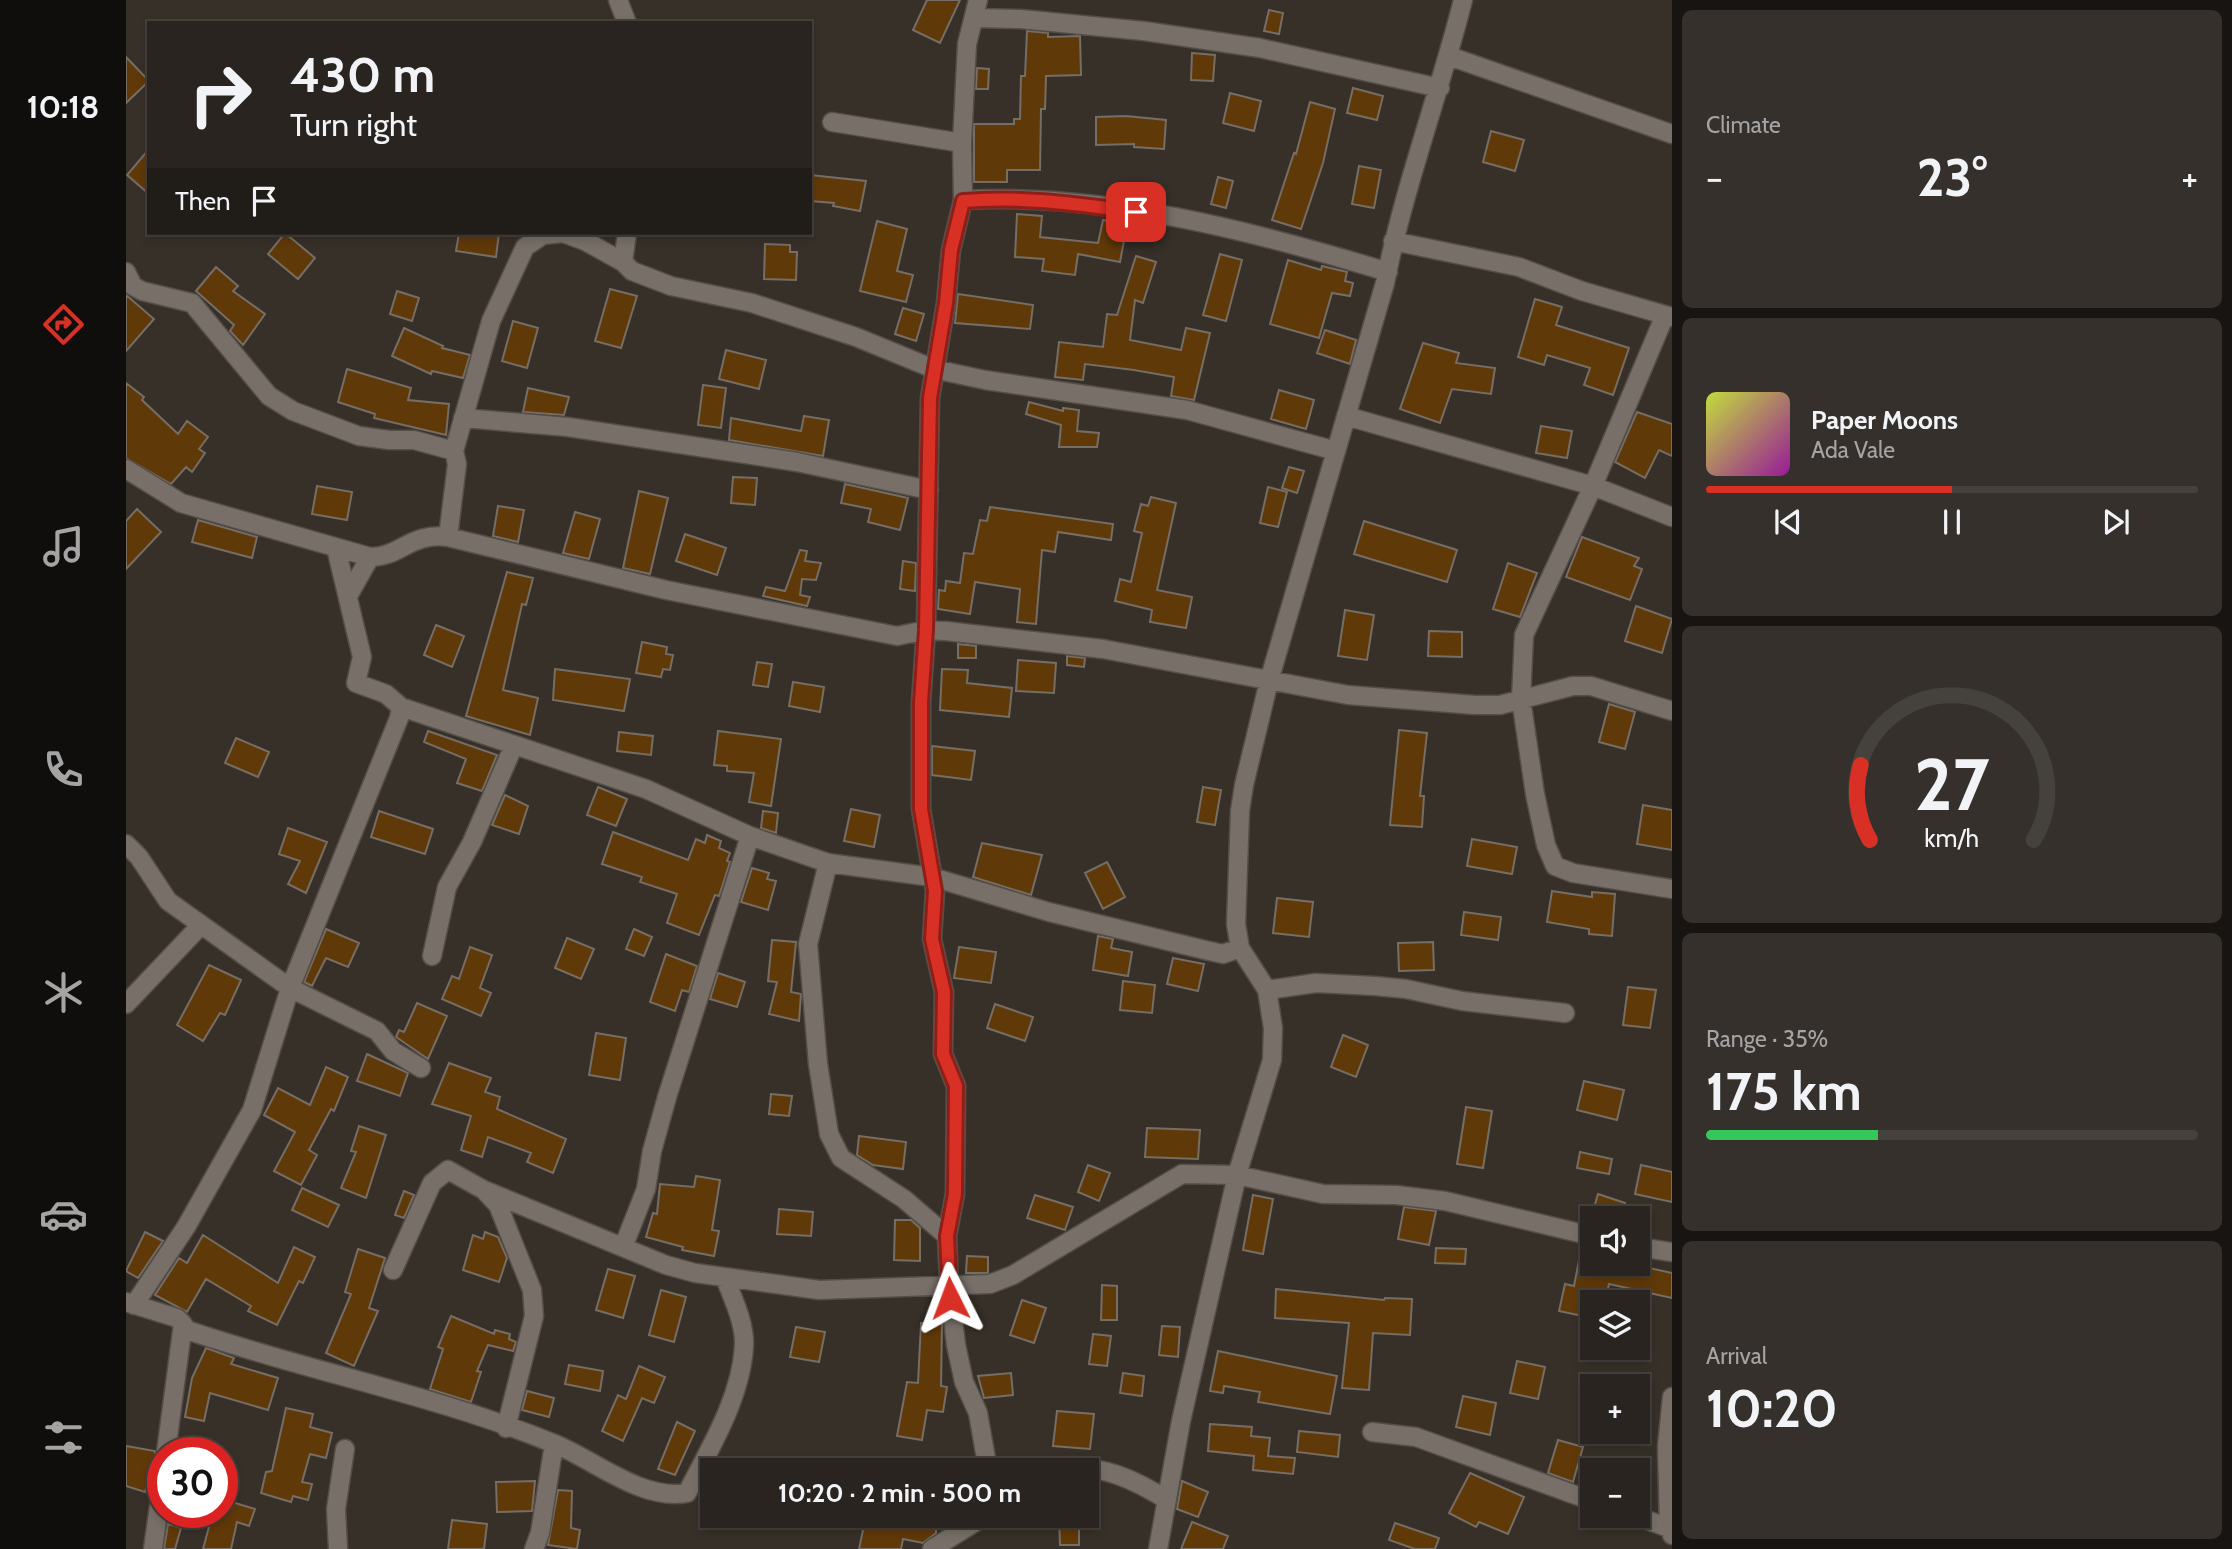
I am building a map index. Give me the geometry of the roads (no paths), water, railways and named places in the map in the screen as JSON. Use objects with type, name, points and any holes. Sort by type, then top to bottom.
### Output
[{"type":"street","points":[[618,0],[626,21]]},
{"type":"street","points":[[978,0],[967,44],[962,143],[963,201],[951,250],[946,303],[934,369],[926,630],[921,702],[921,809],[935,891],[932,939],[944,992],[943,1054],[956,1086],[955,1194],[947,1236],[949,1284],[964,1382],[978,1413],[986,1458]]},
{"type":"street","points":[[1158,1549],[1181,1420],[1237,1175],[1272,1060],[1273,1028],[1266,990],[1240,948],[1236,924],[1240,811],[1269,681],[1388,272],[1393,241],[1440,88],[1463,0]]},
{"type":"street","points":[[974,18],[1020,19],[1144,31],[1260,48],[1440,88]]},
{"type":"street","points":[[1449,57],[1672,134]]},
{"type":"street","points":[[832,122],[962,143]]},
{"type":"street","points":[[963,201],[1003,198],[1068,202],[1200,223],[1281,239],[1388,272]]},
{"type":"street","points":[[448,537],[457,464],[454,451],[491,321],[525,247],[543,235]]},
{"type":"street","points":[[568,235],[623,262],[632,271],[671,286],[751,303],[856,337],[934,369],[985,380],[1175,407],[1336,451]]},
{"type":"street","points":[[623,262],[627,235]]},
{"type":"street","points":[[1393,241],[1519,267],[1582,291],[1669,316],[1524,635],[1521,699],[1538,807],[1546,845],[1555,866],[1573,873],[1672,889]]},
{"type":"street","points":[[126,272],[133,286],[142,292],[192,303],[269,396],[293,411],[359,436],[414,440],[454,451]]},
{"type":"street","points":[[1346,416],[1593,486],[1672,517]]},
{"type":"street","points":[[463,418],[568,427],[797,462],[929,490]]},
{"type":"street","points":[[126,469],[181,503],[370,557],[383,557],[428,534],[666,590],[897,636],[926,630],[1103,649],[1348,695],[1408,701],[1500,705],[1555,688],[1591,686],[1672,711]]},
{"type":"street","points":[[336,548],[362,657],[356,683],[386,694],[401,707],[646,789],[750,836],[828,863],[932,877],[1049,912],[1223,954],[1240,948]]},
{"type":"street","points":[[348,596],[370,557]]},
{"type":"street","points":[[401,707],[289,988],[252,1110],[186,1227],[130,1303],[177,1318],[184,1329],[554,1444],[636,1485],[669,1497],[687,1493],[718,1435],[744,1346],[740,1317],[725,1278]]},
{"type":"street","points":[[432,956],[447,887],[472,842],[514,745]]},
{"type":"street","points":[[624,1245],[646,1189],[652,1151],[667,1097],[750,836]]},
{"type":"street","points":[[126,844],[139,857],[168,901],[289,988],[377,1031],[393,1051],[421,1068]]},
{"type":"street","points":[[828,863],[808,944],[818,1065],[829,1134],[841,1158],[904,1199],[947,1236]]},
{"type":"street","points":[[126,1004],[201,925]]},
{"type":"street","points":[[1266,990],[1317,983],[1375,986],[1406,989],[1462,1001],[1565,1013]]},
{"type":"street","points":[[393,1270],[432,1183],[448,1170],[484,1190],[624,1245],[666,1265],[725,1278],[819,1290],[990,1284],[1013,1275],[1182,1174],[1237,1175],[1323,1194],[1396,1195],[1445,1201],[1580,1233]]},
{"type":"street","points":[[484,1190],[498,1205],[514,1238],[532,1290],[534,1316],[506,1428]]},
{"type":"street","points":[[1650,1249],[1672,1252]]},
{"type":"street","points":[[168,1437],[184,1329]]},
{"type":"street","points":[[1650,1523],[1670,1532],[1667,1446],[1672,1397]]},
{"type":"street","points":[[1372,1432],[1416,1437],[1580,1497]]},
{"type":"street","points":[[534,1549],[540,1533],[554,1444]]},
{"type":"street","points":[[338,1549],[336,1509],[345,1449]]},
{"type":"street","points":[[1099,1470],[1144,1486],[1167,1500]]},
{"type":"street","points":[[153,1549],[156,1528]]},
{"type":"street","points":[[932,1549],[966,1528]]}]
